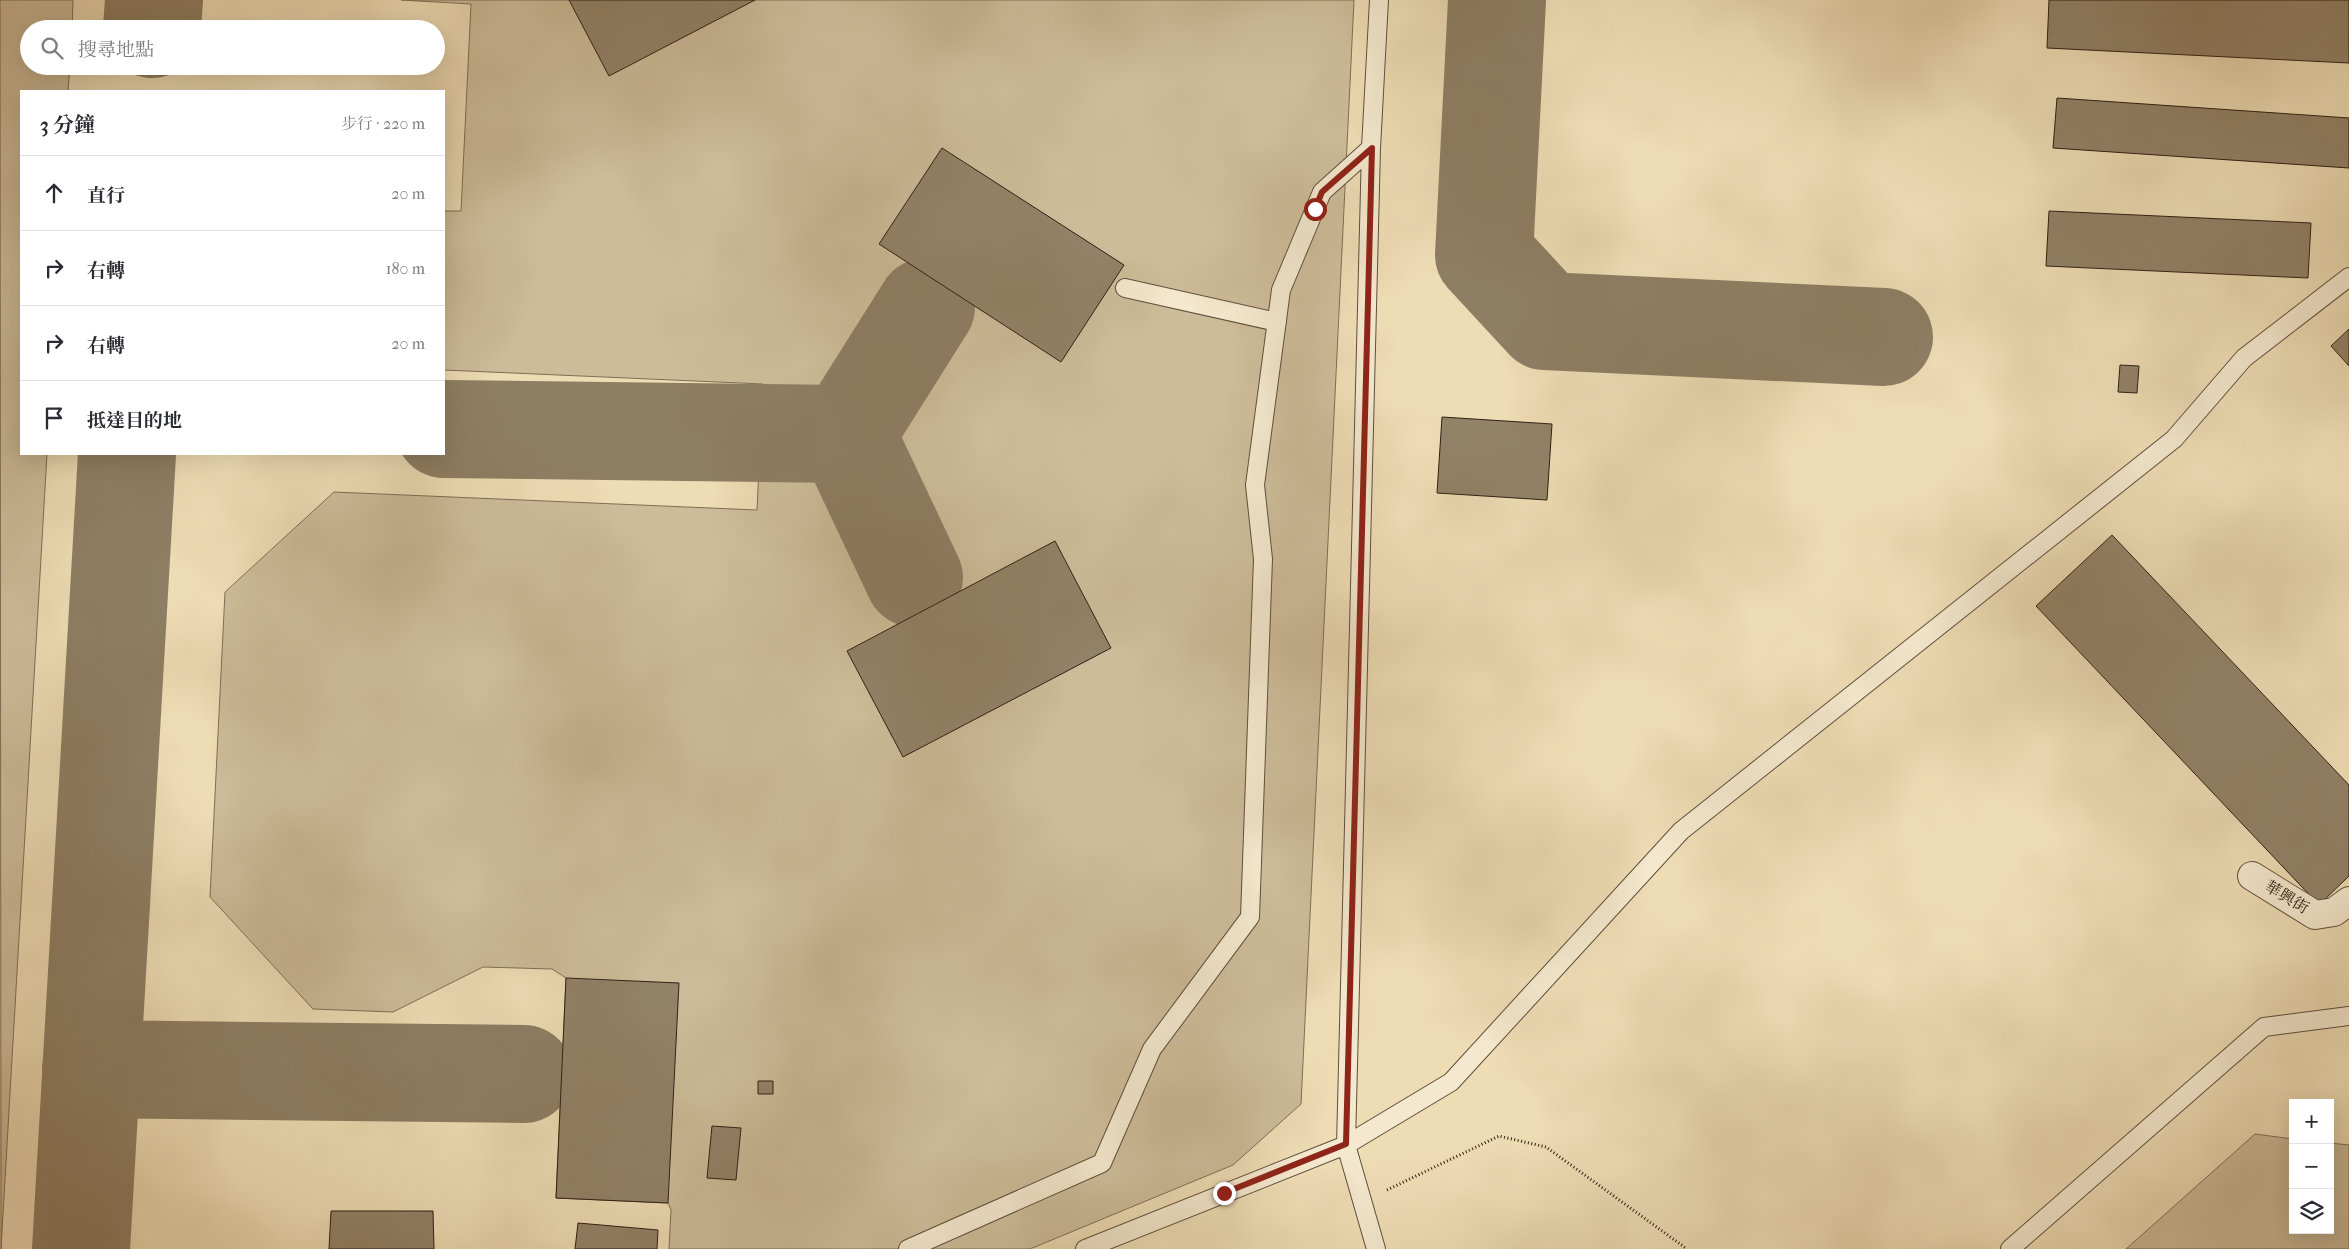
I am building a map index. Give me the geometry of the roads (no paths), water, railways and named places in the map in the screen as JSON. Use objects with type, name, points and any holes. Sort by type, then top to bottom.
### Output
[{"type":"street","name":"華興街","points":[[2252,876],[2316,914],[2334,912],[2349,901]]},
{"type":"lane","points":[[1376,1249],[1346,1144],[1372,148],[1379,0]]},
{"type":"lane","points":[[908,1249],[1102,1163],[1152,1049],[1250,917],[1263,559],[1255,485],[1281,290],[1322,192],[1372,148]]},
{"type":"lane","points":[[1086,1249],[1346,1144],[1451,1082],[1681,831],[2174,439],[2244,358],[2349,277]]},
{"type":"lane","points":[[1125,288],[1277,322]]},
{"type":"lane","points":[[2010,1249],[2264,1026],[2349,1016]]}]
